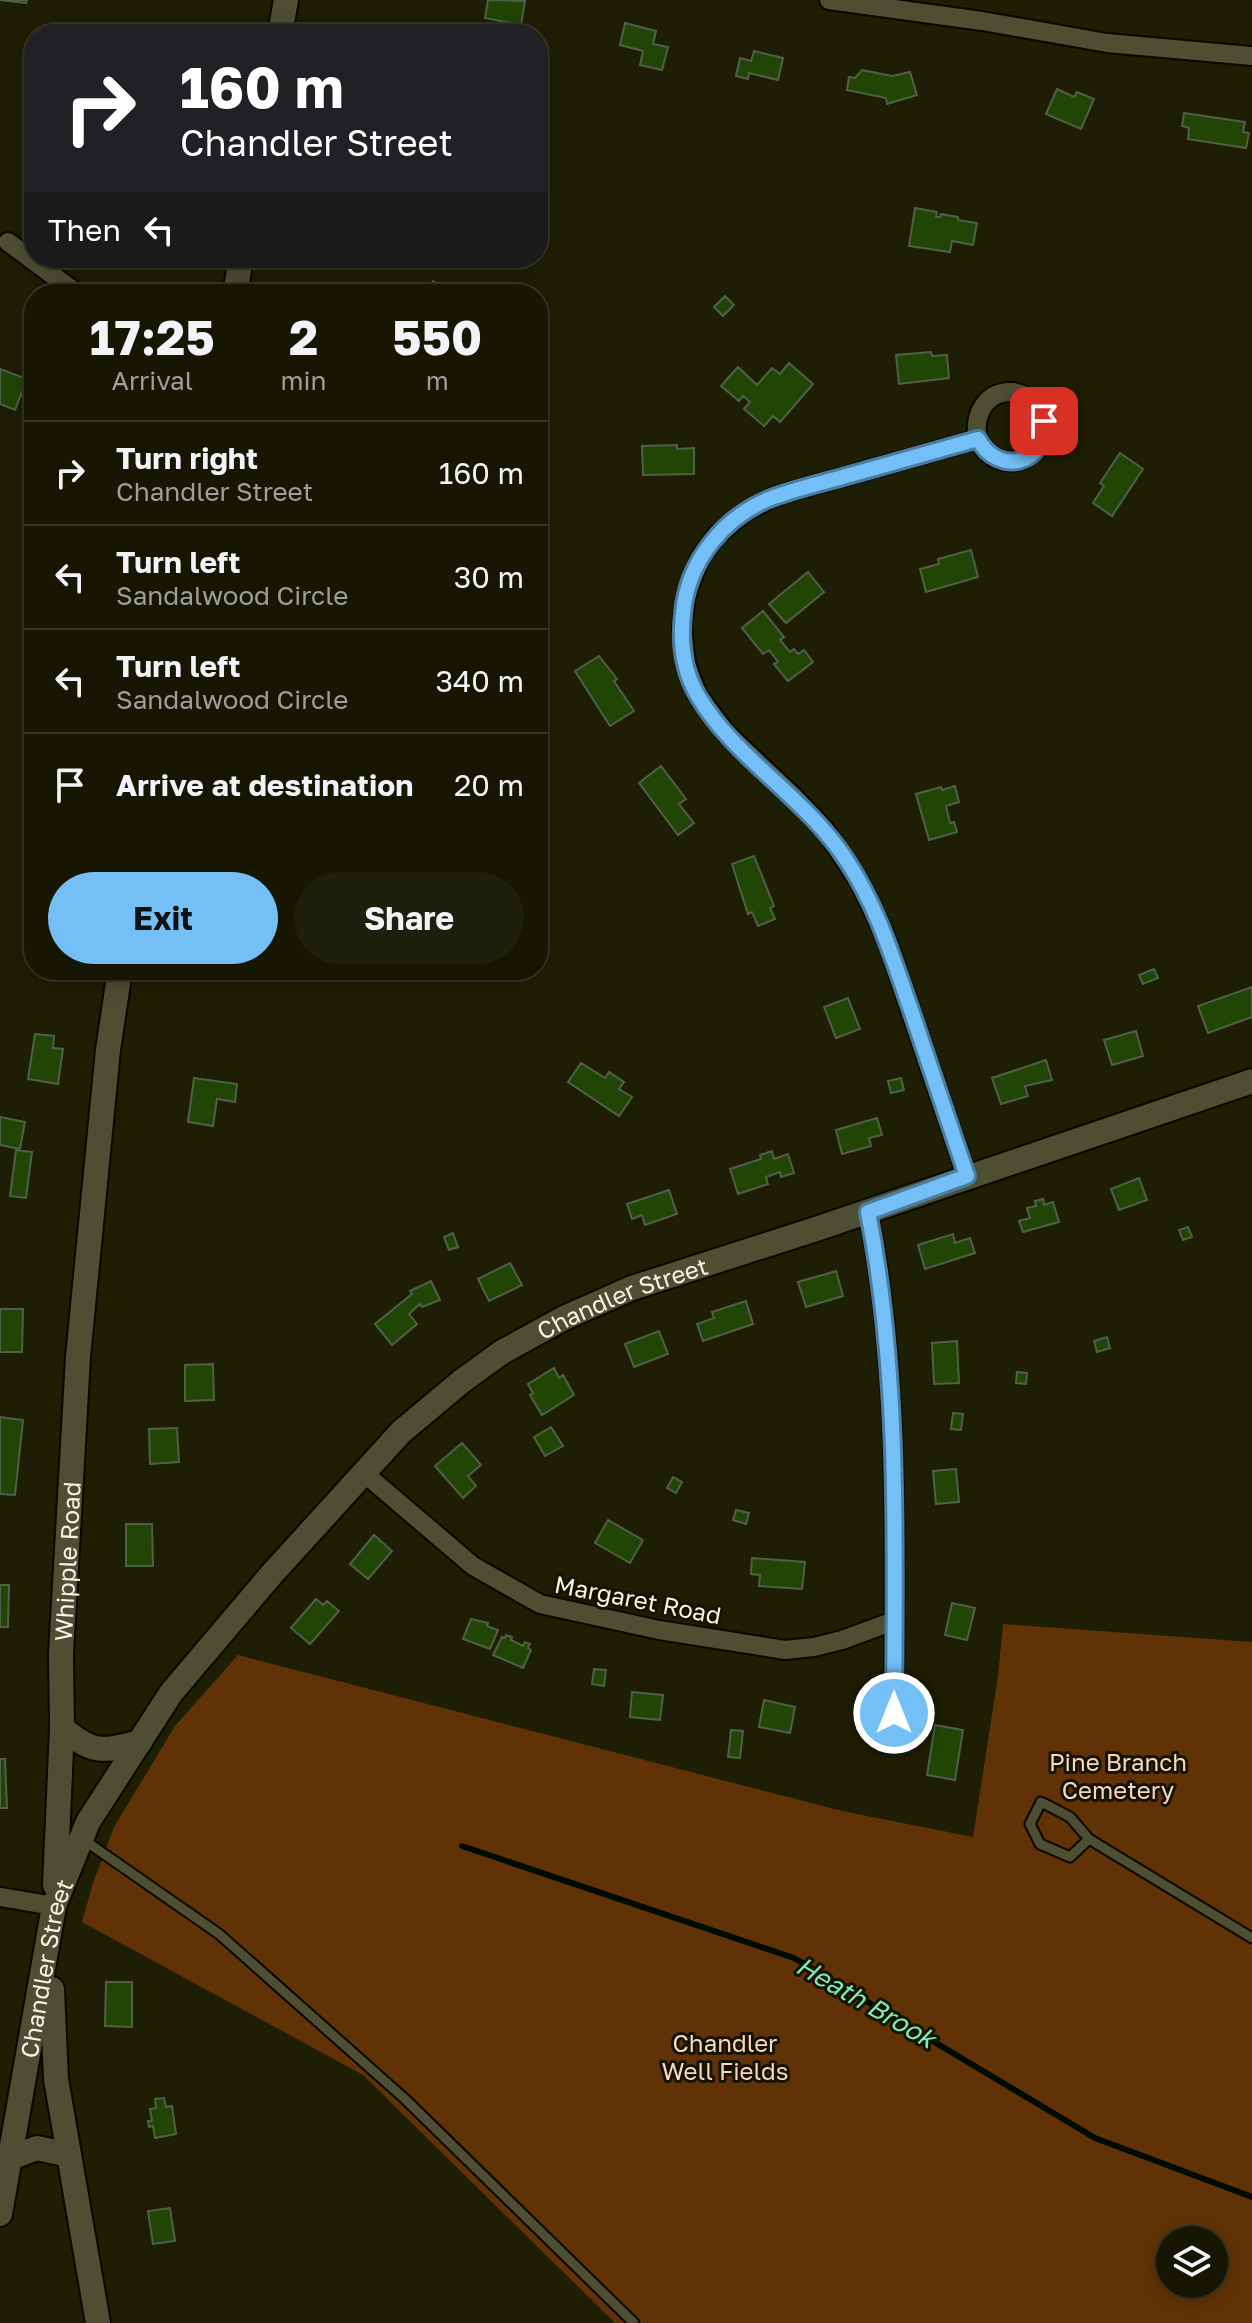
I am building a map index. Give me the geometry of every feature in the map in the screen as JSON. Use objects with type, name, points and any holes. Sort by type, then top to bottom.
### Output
[{"type":"main road","points":[[282,24],[286,0]]},
{"type":"main road","name":"Whipple Road","points":[[98,2323],[56,2079],[52,2021],[62,1639],[78,1357],[108,1050],[118,980]]},
{"type":"main road","name":"Chandler Street","points":[[0,2214],[54,1906],[88,1822],[171,1693],[271,1575],[401,1432],[502,1352],[564,1318],[632,1288],[868,1212],[1252,1081]]},
{"type":"main road","points":[[62,1728],[84,1746],[106,1751],[140,1742]]},
{"type":"main road","points":[[10,2158],[37,2148],[69,2155]]},
{"type":"street","points":[[829,0],[982,21],[1107,43],[1252,56]]},
{"type":"street","points":[[8,242],[24,254]]},
{"type":"street","points":[[43,268],[65,284]]},
{"type":"street","points":[[967,1176],[886,938],[861,884],[825,830],[726,733],[697,694],[686,664],[682,626],[686,595],[700,558],[726,527],[756,505],[796,490],[978,439]]},
{"type":"street","points":[[868,1212],[886,1319],[894,1713]]},
{"type":"street","name":"Margaret Road","points":[[364,1473],[473,1566],[540,1604],[659,1630],[785,1650],[842,1640],[894,1621]]},
{"type":"street","points":[[0,1897],[54,1906]]},
{"type":"lane","points":[[1089,1839],[1070,1857],[1040,1844],[1030,1824],[1041,1802],[1070,1817],[1089,1839],[1252,1938]]},
{"type":"lane","points":[[81,1838],[219,1934],[405,2099],[634,2323]]},
{"type":"green space","name":"Chandler Well Fields","points":[[1003,1624],[1252,1642],[1252,2323],[615,2323],[363,2075],[82,1922],[114,1827],[175,1726],[238,1655],[842,1811],[973,1837]]},
{"type":"building","points":[[0,0],[27,0],[26,3]]},
{"type":"building","points":[[488,0],[525,1],[521,24],[485,18]]},
{"type":"building","points":[[625,23],[656,31],[653,44],[668,47],[662,70],[640,65],[643,51],[620,45]]},
{"type":"building","points":[[754,51],[783,58],[778,80],[749,73],[748,79],[736,76],[740,58],[751,61]]},
{"type":"building","points":[[862,70],[892,76],[910,72],[917,95],[887,104],[886,98],[847,90],[849,77],[855,78]]},
{"type":"building","points":[[1057,89],[1074,97],[1077,92],[1094,99],[1081,129],[1046,114]]},
{"type":"building","points":[[1184,113],[1245,122],[1243,132],[1249,133],[1246,148],[1188,139],[1189,128],[1182,126]]},
{"type":"building","points":[[915,208],[937,212],[936,217],[941,214],[977,223],[973,245],[952,241],[950,252],[909,246]]},
{"type":"building","points":[[725,296],[734,305],[723,316],[714,307]]},
{"type":"building","points":[[931,352],[932,356],[947,355],[949,378],[899,384],[896,355]]},
{"type":"building","points":[[789,363],[813,384],[780,422],[773,416],[764,426],[744,409],[750,402],[743,396],[739,401],[721,386],[738,367],[757,385],[772,368],[780,374]]},
{"type":"building","points":[[0,369],[24,378],[15,410],[0,404]]},
{"type":"building","points":[[677,445],[677,449],[694,448],[694,474],[643,475],[642,446]]},
{"type":"building","points":[[1120,453],[1143,469],[1112,516],[1093,503],[1104,486],[1100,483]]},
{"type":"building","points":[[971,550],[978,577],[926,592],[920,569],[939,564],[938,559]]},
{"type":"building","points":[[808,572],[824,592],[786,623],[769,604]]},
{"type":"building","points":[[763,611],[784,637],[780,640],[790,652],[794,649],[798,654],[804,650],[813,662],[788,681],[774,664],[778,662],[769,650],[763,654],[742,628]]},
{"type":"building","points":[[599,656],[617,679],[614,681],[634,711],[610,726],[575,671]]},
{"type":"building","points":[[661,766],[686,799],[679,804],[694,823],[678,835],[639,783]]},
{"type":"building","points":[[955,786],[959,802],[946,806],[950,823],[954,822],[957,832],[929,840],[916,794]]},
{"type":"building","points":[[754,856],[774,906],[770,908],[775,919],[758,926],[752,912],[748,914],[732,864]]},
{"type":"building","points":[[1154,969],[1158,978],[1143,984],[1139,975]]},
{"type":"building","points":[[1252,987],[1252,1017],[1208,1033],[1198,1006]]},
{"type":"building","points":[[848,998],[860,1029],[836,1038],[824,1007]]},
{"type":"building","points":[[1136,1031],[1143,1056],[1112,1065],[1104,1040]]},
{"type":"building","points":[[35,1034],[54,1036],[53,1048],[63,1049],[58,1084],[28,1079]]},
{"type":"building","points":[[1046,1060],[1052,1080],[1025,1086],[1028,1096],[1001,1104],[992,1078]]},
{"type":"building","points":[[581,1063],[605,1078],[609,1072],[624,1082],[619,1089],[632,1097],[619,1116],[568,1082]]},
{"type":"building","points":[[194,1078],[237,1084],[235,1102],[217,1099],[213,1126],[188,1122]]},
{"type":"building","points":[[901,1078],[904,1090],[891,1093],[888,1081]]},
{"type":"building","points":[[0,1117],[25,1122],[20,1149],[0,1145]]},
{"type":"building","points":[[877,1118],[882,1135],[869,1138],[871,1146],[842,1154],[836,1130]]},
{"type":"building","points":[[16,1150],[32,1152],[26,1198],[10,1196]]},
{"type":"building","points":[[772,1151],[774,1159],[788,1154],[794,1173],[781,1177],[780,1172],[766,1177],[768,1184],[738,1194],[730,1169],[761,1159],[760,1155]]},
{"type":"building","points":[[1139,1178],[1147,1200],[1119,1210],[1111,1189]]},
{"type":"building","points":[[669,1190],[677,1214],[645,1225],[642,1215],[632,1219],[627,1204]]},
{"type":"building","points":[[1043,1199],[1044,1205],[1053,1202],[1059,1222],[1023,1232],[1019,1221],[1030,1218],[1027,1208],[1036,1206],[1035,1201]]},
{"type":"building","points":[[1188,1227],[1192,1237],[1183,1240],[1179,1230]]},
{"type":"building","points":[[453,1233],[458,1247],[449,1250],[444,1237]]},
{"type":"building","points":[[953,1234],[955,1243],[970,1238],[975,1253],[925,1269],[918,1245]]},
{"type":"building","points":[[510,1263],[522,1285],[489,1301],[478,1279]]},
{"type":"building","points":[[836,1271],[843,1296],[806,1307],[798,1282]]},
{"type":"building","points":[[431,1281],[440,1300],[422,1307],[420,1304],[409,1314],[417,1324],[392,1345],[375,1324],[412,1294],[410,1291]]},
{"type":"building","points":[[746,1301],[753,1324],[703,1341],[697,1324],[714,1318],[712,1312]]},
{"type":"building","points":[[0,1309],[23,1309],[22,1352],[0,1352]]},
{"type":"building","points":[[659,1331],[668,1354],[634,1367],[625,1344]]},
{"type":"building","points":[[1107,1337],[1110,1348],[1097,1352],[1094,1341]]},
{"type":"building","points":[[957,1341],[959,1383],[934,1384],[932,1343]]},
{"type":"building","points":[[213,1364],[214,1400],[185,1401],[185,1365]]},
{"type":"building","points":[[554,1368],[559,1378],[563,1375],[574,1395],[542,1415],[530,1395],[533,1393],[528,1384]]},
{"type":"building","points":[[1017,1372],[1027,1373],[1026,1384],[1016,1383]]},
{"type":"building","points":[[953,1413],[963,1414],[961,1430],[951,1429]]},
{"type":"building","points":[[0,1417],[23,1420],[15,1495],[0,1494]]},
{"type":"building","points":[[551,1427],[563,1446],[545,1456],[534,1437]]},
{"type":"building","points":[[177,1428],[179,1462],[150,1464],[149,1429]]},
{"type":"building","points":[[462,1443],[481,1465],[468,1476],[476,1486],[463,1498],[435,1466]]},
{"type":"building","points":[[956,1469],[959,1502],[936,1504],[933,1471]]},
{"type":"building","points":[[673,1477],[682,1482],[676,1493],[667,1488]]},
{"type":"building","points":[[736,1510],[749,1513],[746,1524],[733,1520]]},
{"type":"building","points":[[608,1520],[643,1540],[630,1563],[595,1543]]},
{"type":"building","points":[[126,1524],[152,1524],[153,1566],[126,1566]]},
{"type":"building","points":[[374,1535],[392,1551],[368,1579],[350,1564]]},
{"type":"building","points":[[752,1558],[805,1562],[802,1589],[759,1586],[760,1575],[751,1574]]},
{"type":"building","points":[[0,1585],[9,1585],[8,1627],[0,1627]]},
{"type":"building","points":[[316,1599],[323,1605],[327,1601],[339,1611],[310,1644],[291,1628]]},
{"type":"building","points":[[952,1603],[975,1608],[967,1640],[945,1635]]},
{"type":"building","points":[[471,1619],[488,1623],[487,1626],[498,1630],[490,1649],[463,1639]]},
{"type":"building","points":[[506,1635],[523,1646],[525,1642],[530,1644],[528,1648],[531,1650],[523,1668],[493,1655]]},
{"type":"building","points":[[594,1669],[606,1670],[604,1686],[592,1684]]},
{"type":"building","points":[[632,1692],[663,1695],[660,1720],[630,1717]]},
{"type":"building","points":[[764,1700],[795,1707],[790,1733],[759,1727]]},
{"type":"building","points":[[935,1725],[963,1730],[955,1780],[927,1775]]},
{"type":"building","points":[[731,1730],[743,1731],[740,1758],[728,1757]]},
{"type":"building","points":[[0,1759],[5,1759],[7,1808],[0,1808]]},
{"type":"building","points":[[106,1982],[132,1982],[132,2027],[105,2026]]},
{"type":"building","points":[[164,2098],[166,2107],[172,2106],[176,2134],[155,2138],[153,2126],[149,2127],[148,2121],[152,2121],[150,2109],[156,2108],[155,2099]]},
{"type":"building","points":[[170,2208],[175,2241],[153,2244],[148,2211]]},
{"type":"waterway","name":"Heath Brook","points":[[462,1846],[794,1958],[1095,2138],[1252,2197]]},
{"type":"route","points":[[894,1713],[894,1566],[886,1319],[868,1212],[967,1176],[886,938],[861,884],[825,830],[726,733],[697,694],[682,642],[683,610],[689,581],[700,558],[716,536],[756,505],[796,490],[978,439],[996,459],[1019,461],[1041,445],[1044,421]]},
{"type":"park label","name":"Pine Branch Cemetery","points":[[1118,1775]]}]
